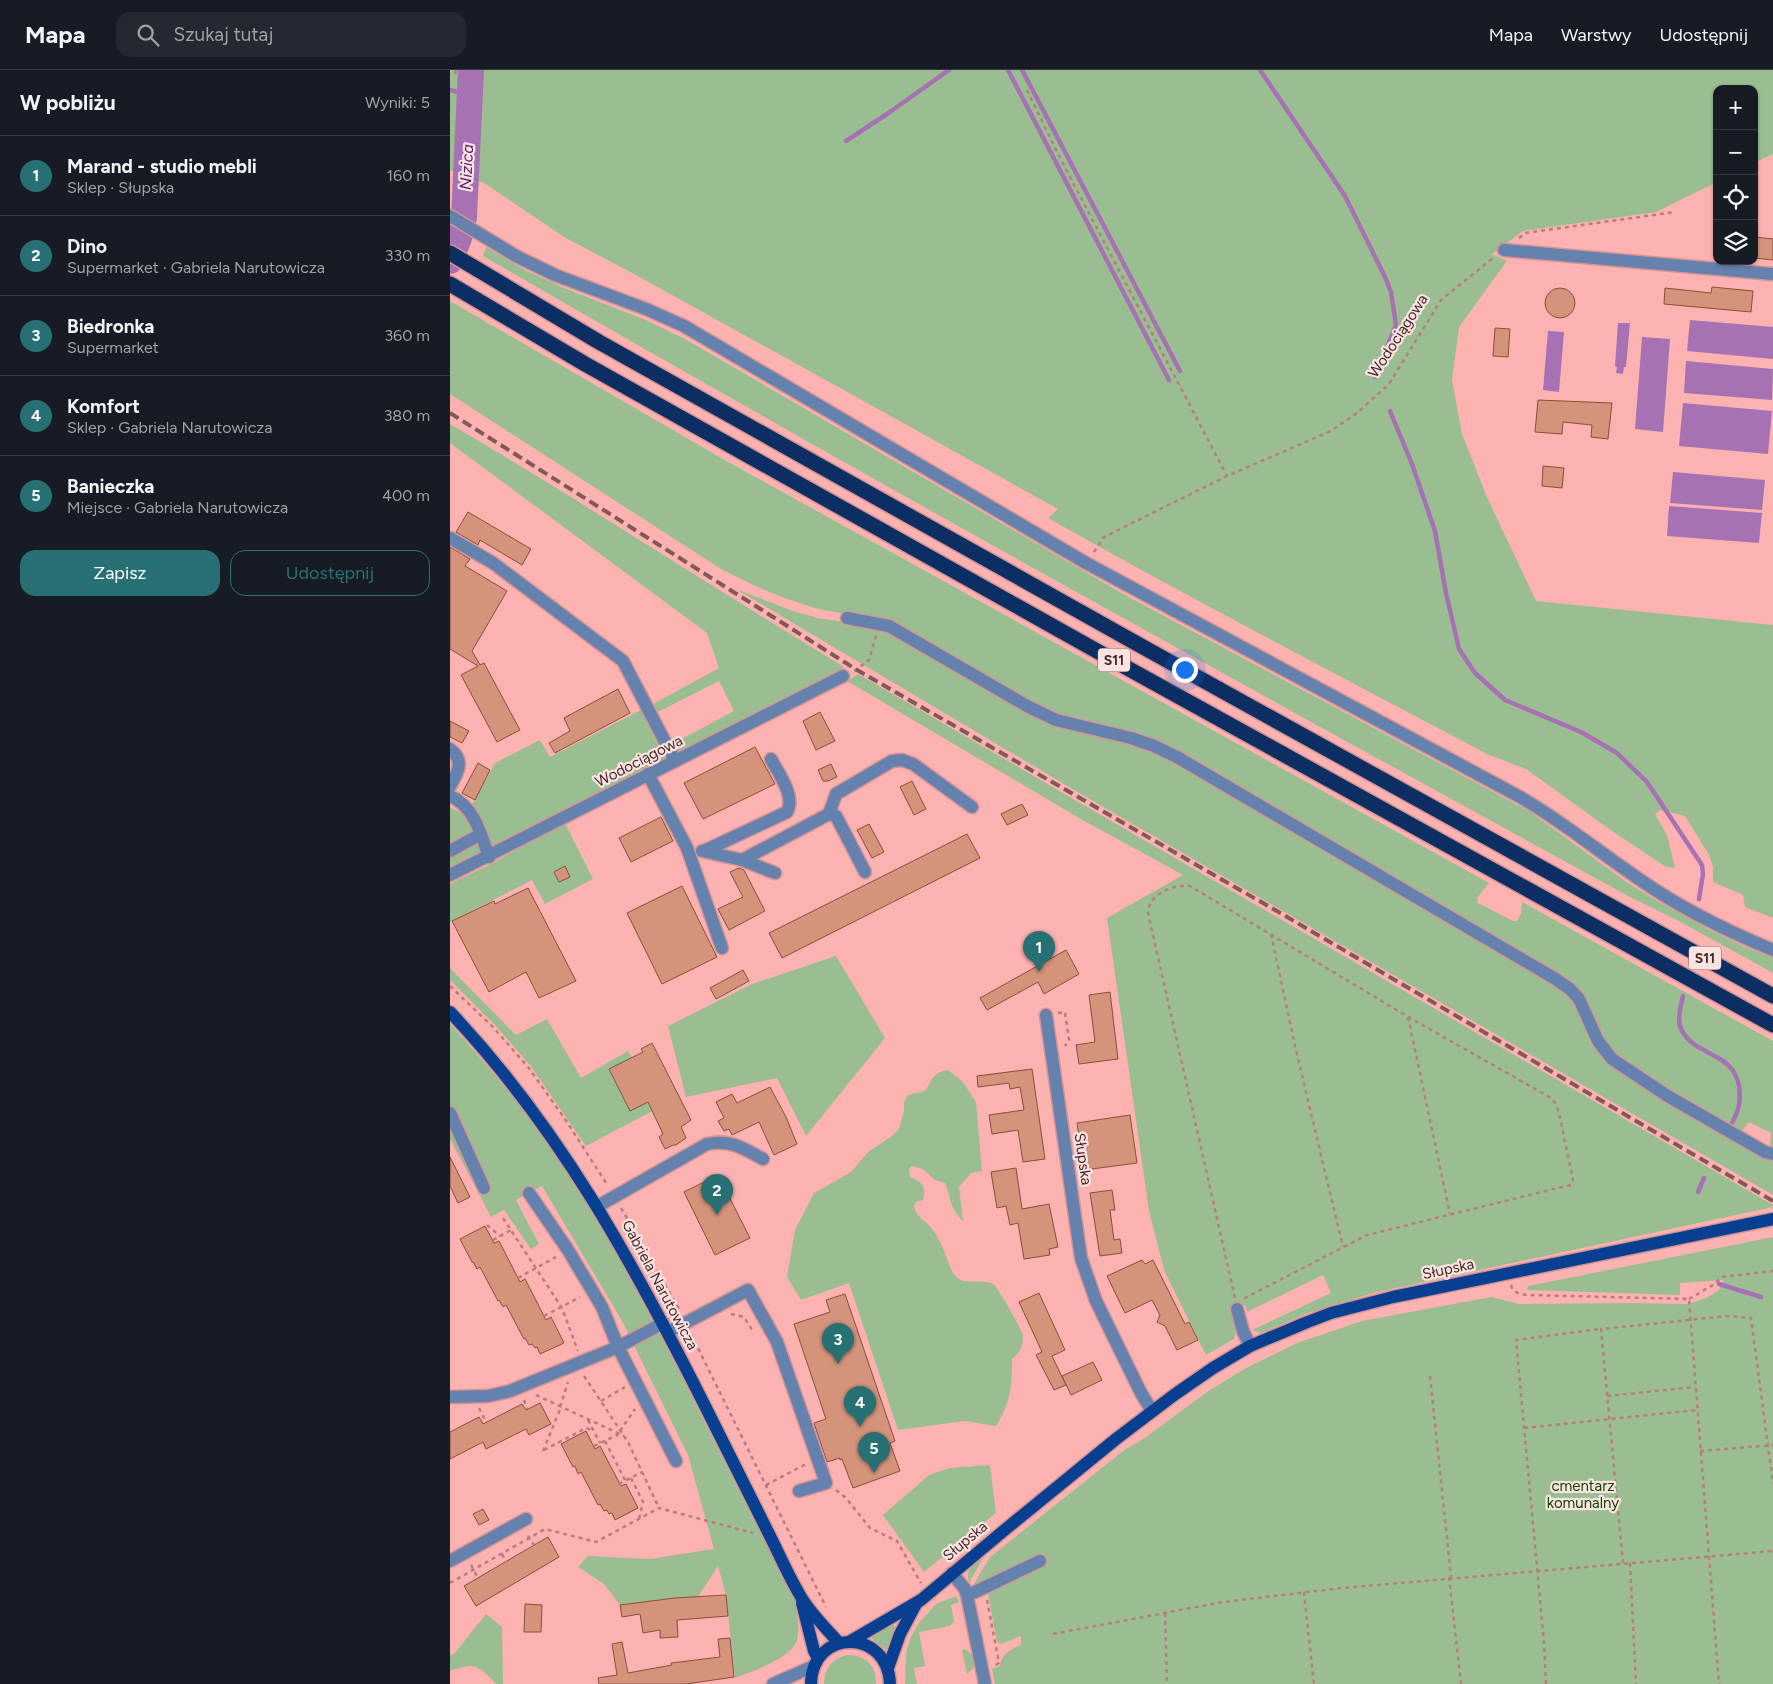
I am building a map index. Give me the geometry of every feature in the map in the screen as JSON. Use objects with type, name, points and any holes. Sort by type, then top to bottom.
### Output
[{"type":"highway","name":"S11","points":[[450,253],[608,347],[1134,642],[1773,996]]},
{"type":"highway","name":"S11","points":[[454,287],[585,364],[1773,1025]]},
{"type":"main road","name":"Gabriela Narutowicza","points":[[450,1012],[492,1059],[535,1113],[598,1206],[631,1262],[801,1598],[816,1662]]},
{"type":"main road","name":"Słupska","points":[[816,1662],[828,1649],[916,1603],[1152,1411],[1188,1384],[1250,1346],[1330,1313],[1393,1297],[1773,1219]]},
{"type":"main road","name":"Gabriela Narutowicza","points":[[801,1598],[844,1642]]},
{"type":"main road","name":"Słupska","points":[[888,1668],[900,1634],[916,1603]]},
{"type":"main road","points":[[844,1642],[861,1643],[880,1655],[888,1668],[890,1684]]},
{"type":"main road","points":[[811,1684],[811,1676],[816,1662]]},
{"type":"street","points":[[450,216],[534,266],[646,308],[684,326],[1086,563],[1520,797],[1552,816],[1648,885],[1748,940],[1773,950]]},
{"type":"street","points":[[1504,250],[1773,274]]},
{"type":"street","points":[[450,538],[493,563],[622,661],[628,669],[674,761]]},
{"type":"street","points":[[847,618],[889,626],[1026,706],[1056,720],[1131,738],[1178,757],[1554,978],[1570,989],[1579,1000],[1598,1041],[1620,1066],[1765,1152],[1773,1154]]},
{"type":"street","name":"Wodociągowa","points":[[450,875],[489,857],[648,774],[843,676]]},
{"type":"street","points":[[450,748],[456,753],[459,772],[450,786]]},
{"type":"street","points":[[704,851],[787,812],[790,807],[789,794],[771,759]]},
{"type":"street","points":[[742,860],[829,814],[836,794],[892,761],[902,760],[913,764],[972,807]]},
{"type":"street","points":[[648,774],[688,848],[722,948]]},
{"type":"street","points":[[450,796],[460,800],[471,813],[489,857]]},
{"type":"street","points":[[829,814],[836,816],[865,872]]},
{"type":"street","points":[[450,851],[481,834]]},
{"type":"street","points":[[688,848],[742,860],[776,873]]},
{"type":"street","name":"Słupska","points":[[1046,1015],[1081,1258],[1096,1301],[1141,1393],[1152,1411]]},
{"type":"street","points":[[450,1113],[484,1188]]},
{"type":"street","points":[[598,1206],[707,1144],[728,1142],[741,1146],[763,1159]]},
{"type":"street","points":[[529,1193],[568,1250],[602,1307],[618,1347],[676,1461]]},
{"type":"street","points":[[450,1397],[488,1396],[510,1391],[579,1366],[748,1290],[777,1342],[826,1483],[800,1491]]},
{"type":"street","points":[[1237,1309],[1243,1331],[1250,1346]]},
{"type":"street","points":[[450,1561],[526,1519]]},
{"type":"street","points":[[967,1595],[1040,1561]]},
{"type":"street","points":[[952,1573],[965,1589],[967,1595],[985,1684]]},
{"type":"street","points":[[773,1684],[816,1662]]},
{"type":"path","points":[[455,74],[456,70]]},
{"type":"path","points":[[1026,90],[1227,476]]},
{"type":"path","name":"Wodociągowa","points":[[1086,563],[1104,537],[1227,476],[1331,431],[1357,413],[1389,384],[1442,300],[1525,233],[1674,212]]},
{"type":"path","points":[[843,676],[857,670],[869,660],[879,623]]},
{"type":"path","points":[[1179,886],[1190,886],[1271,934],[1408,1017],[1551,1098],[1556,1104],[1559,1113],[1573,1180],[1571,1185],[1367,1235],[1236,1303],[1160,972],[1148,907],[1154,898],[1161,893],[1179,886]]},
{"type":"path","points":[[1271,934],[1342,1247]]},
{"type":"path","points":[[1046,1015],[1065,1012],[1069,1040],[1064,1047]]},
{"type":"path","points":[[1408,1017],[1450,1214]]},
{"type":"path","points":[[503,1218],[562,1308],[578,1353],[579,1366],[619,1432],[624,1437],[659,1508]]},
{"type":"path","points":[[487,1226],[500,1236]]},
{"type":"path","points":[[493,1240],[511,1230]]},
{"type":"path","points":[[518,1278],[568,1250]]},
{"type":"path","points":[[1502,1287],[1512,1285],[1516,1293],[1529,1295],[1688,1299],[1713,1285],[1722,1276],[1773,1271]]},
{"type":"path","points":[[544,1316],[562,1308],[592,1290]]},
{"type":"path","points":[[1688,1299],[1719,1684]]},
{"type":"path","points":[[730,1314],[744,1318],[752,1330],[767,1324]]},
{"type":"path","points":[[1546,1684],[1544,1643],[1516,1340],[1690,1319],[1727,1316],[1751,1318],[1773,1484]]},
{"type":"path","points":[[1601,1329],[1623,1564]]},
{"type":"path","points":[[693,1339],[694,1333]]},
{"type":"path","points":[[579,1366],[572,1372],[561,1407],[543,1450],[586,1428],[594,1431]]},
{"type":"path","points":[[1430,1376],[1461,1684]]},
{"type":"path","points":[[600,1401],[635,1381]]},
{"type":"path","points":[[1606,1396],[1695,1387]]},
{"type":"path","points":[[522,1394],[527,1409]]},
{"type":"path","points":[[536,1395],[588,1420],[619,1432]]},
{"type":"path","points":[[594,1446],[619,1432],[643,1397]]},
{"type":"path","points":[[477,1404],[486,1422]]},
{"type":"path","points":[[1524,1428],[1697,1410]]},
{"type":"path","points":[[588,1420],[600,1443]]},
{"type":"path","points":[[604,1441],[625,1480]]},
{"type":"path","points":[[1700,1451],[1773,1445]]},
{"type":"path","points":[[766,1486],[817,1460]]},
{"type":"path","points":[[619,1484],[642,1472]]},
{"type":"path","points":[[631,1478],[643,1502],[638,1519]]},
{"type":"path","points":[[826,1483],[846,1498],[870,1528],[897,1541],[922,1584]]},
{"type":"path","points":[[450,1583],[545,1529],[596,1542],[659,1508],[760,1535]]},
{"type":"path","points":[[1053,1634],[1223,1602],[1304,1592],[1450,1577],[1773,1551]]},
{"type":"path","points":[[1630,1563],[1636,1684]]},
{"type":"path","points":[[1304,1592],[1314,1684]]},
{"type":"path","points":[[1165,1612],[1167,1684]]},
{"type":"green space","points":[[450,70],[1773,70],[1773,154],[1758,161],[1758,85],[1713,85],[1713,184],[1656,212],[1523,231],[1492,254],[1507,261],[1459,327],[1452,380],[1462,434],[1486,495],[1536,601],[1773,625],[1773,918],[1745,907],[1743,895],[1713,882],[1713,867],[1709,855],[1685,816],[1660,810],[1655,814],[1667,835],[1675,868],[1666,867],[1609,829],[1526,769],[1487,754],[1267,638],[1048,518],[1058,509],[564,237],[484,183],[450,170]]},
{"type":"green space","points":[[486,247],[525,270],[564,288],[646,320],[687,340],[1125,595],[1529,811],[1628,883],[1657,901],[1708,929],[1773,958],[1773,973],[1677,920],[1628,896],[1341,738],[768,419],[483,256]]},
{"type":"green space","points":[[450,301],[723,459],[1489,883],[1477,898],[1478,903],[1513,921],[1517,921],[1521,914],[1522,902],[1773,1041],[1773,1148],[1770,1147],[1771,1133],[1749,1122],[1742,1131],[1668,1090],[1622,1061],[1606,1044],[1585,1000],[1176,752],[1060,716],[1031,703],[892,621],[824,610],[803,604],[767,591],[721,569],[450,394]]},
{"type":"green space","points":[[450,424],[844,667],[677,753],[672,744],[734,711],[719,681],[658,712],[653,704],[719,668],[707,633],[450,443]]},
{"type":"green space","points":[[736,589],[793,611],[818,618],[884,628],[1024,710],[1130,743],[1165,756],[1557,985],[1575,1003],[1598,1049],[1611,1066],[1773,1160],[1773,1195],[1069,787]]},
{"type":"green space","points":[[858,674],[1773,1205],[1773,1207],[1373,1293],[1305,1314],[1261,1333],[1252,1330],[1331,1293],[1323,1275],[1249,1311],[1247,1311],[1245,1305],[1233,1311],[1236,1330],[1234,1339],[1206,1355],[1164,1270],[1149,1211],[1107,918],[1183,875],[1079,818],[847,681]]},
{"type":"green space","points":[[641,710],[666,759],[450,869],[450,807],[466,816],[495,763],[540,740],[550,757]]},
{"type":"green space","points":[[565,823],[593,879],[545,904],[532,880],[450,922],[450,884]]},
{"type":"green space","points":[[836,956],[885,1038],[806,1136],[777,1078],[686,1097],[668,1026],[752,984]]},
{"type":"green space","points":[[450,968],[516,1035],[547,1019],[581,1078],[628,1051],[662,1106],[586,1146],[530,1065],[494,1024],[450,980]]},
{"type":"green space","points":[[450,1024],[529,1118],[558,1158],[589,1207],[657,1329],[795,1601],[798,1626],[797,1640],[787,1653],[770,1664],[735,1678],[726,1595],[718,1566],[698,1597],[620,1605],[604,1584],[578,1567],[588,1556],[650,1559],[714,1549],[688,1455],[622,1321],[542,1186],[516,1200],[539,1244],[531,1249],[504,1210],[491,1217],[450,1139]]},
{"type":"green space","points":[[948,1070],[963,1082],[976,1102],[982,1171],[971,1173],[959,1187],[963,1221],[953,1208],[945,1183],[935,1180],[923,1169],[912,1166],[909,1169],[910,1177],[923,1185],[924,1189],[923,1200],[916,1202],[915,1210],[936,1234],[956,1276],[966,1281],[993,1284],[1010,1309],[1023,1336],[1019,1352],[1012,1359],[1012,1378],[1008,1401],[996,1426],[965,1421],[898,1430],[849,1283],[801,1300],[787,1277],[795,1230],[814,1193],[851,1172],[868,1152],[892,1136],[899,1129],[904,1111],[904,1102],[908,1095],[925,1091],[936,1074]]},
{"type":"green space","name":"cmentarz komunalny","points":[[1773,1237],[1773,1684],[995,1684],[992,1669],[1000,1666],[1002,1658],[1007,1652],[1021,1645],[1021,1636],[1001,1644],[997,1642],[988,1594],[983,1595],[977,1591],[974,1584],[990,1557],[1123,1451],[1146,1437],[1207,1392],[1246,1368],[1297,1343],[1362,1321],[1491,1297],[1519,1304],[1689,1304],[1706,1298],[1719,1290],[1724,1280],[1680,1283],[1680,1295],[1527,1290],[1528,1286]]},
{"type":"green space","points":[[990,1465],[996,1513],[924,1572],[883,1515],[929,1475],[950,1468]]},
{"type":"green space","points":[[986,1553],[969,1583],[968,1573],[972,1565]]},
{"type":"green space","points":[[956,1596],[959,1602],[951,1605],[954,1621],[950,1626],[919,1632],[925,1666],[914,1668],[917,1684],[905,1684],[906,1653],[918,1624],[936,1604]]},
{"type":"green space","points":[[486,1614],[502,1627],[503,1684],[496,1684],[481,1669],[476,1667],[471,1666],[450,1671],[450,1655],[454,1654]]},
{"type":"green space","points":[[892,1623],[895,1629],[886,1650],[869,1636]]},
{"type":"green space","points":[[965,1649],[972,1655],[975,1663],[973,1669],[967,1674],[962,1650]]},
{"type":"green space","points":[[853,1655],[869,1662],[876,1678],[876,1684],[824,1684],[825,1674],[830,1665],[842,1656]]},
{"type":"shaded area","points":[[1690,320],[1773,327],[1773,359],[1687,351]]},
{"type":"shaded area","points":[[1618,323],[1630,323],[1626,367],[1624,367],[1623,374],[1616,373],[1617,367],[1615,366]]},
{"type":"shaded area","points":[[1548,331],[1564,332],[1559,392],[1543,390]]},
{"type":"shaded area","points":[[1642,337],[1670,339],[1663,432],[1635,429]]},
{"type":"shaded area","points":[[1686,361],[1773,369],[1772,400],[1684,393]]},
{"type":"shaded area","points":[[1683,403],[1772,411],[1768,454],[1679,446]]},
{"type":"shaded area","points":[[1673,472],[1765,480],[1762,510],[1670,503]]},
{"type":"shaded area","points":[[1669,506],[1762,513],[1759,543],[1667,536]]},
{"type":"building","points":[[1758,237],[1773,239],[1773,260],[1758,258]]},
{"type":"building","points":[[1712,287],[1753,291],[1751,312],[1664,304],[1665,288],[1711,293]]},
{"type":"building","points":[[1560,288],[1566,289],[1574,297],[1574,309],[1566,317],[1560,318],[1554,317],[1546,309],[1545,303],[1546,297],[1554,289]]},
{"type":"building","points":[[1495,328],[1510,329],[1508,357],[1493,356]]},
{"type":"building","points":[[1538,400],[1612,403],[1608,439],[1591,437],[1592,425],[1563,422],[1562,434],[1535,432]]},
{"type":"building","points":[[1543,466],[1564,468],[1562,488],[1542,486]]},
{"type":"building","points":[[468,512],[531,549],[522,565],[480,540],[478,545],[456,532]]},
{"type":"building","points":[[450,547],[470,559],[465,566],[507,591],[472,651],[480,665],[484,663],[520,730],[497,742],[461,675],[478,666],[450,649]]},
{"type":"building","points":[[618,689],[630,713],[555,753],[549,743],[570,731],[564,718]]},
{"type":"building","points":[[820,712],[835,741],[816,750],[803,721]]},
{"type":"building","points":[[450,721],[469,731],[462,743],[450,737]]},
{"type":"building","points":[[755,747],[775,784],[703,819],[684,783]]},
{"type":"building","points":[[478,763],[490,770],[475,800],[462,793]]},
{"type":"building","points":[[831,764],[837,777],[823,781],[818,770]]},
{"type":"building","points":[[912,781],[926,809],[914,815],[900,787]]},
{"type":"building","points":[[1022,804],[1028,815],[1007,825],[1001,814]]},
{"type":"building","points":[[661,817],[673,841],[631,862],[619,838]]},
{"type":"building","points":[[869,824],[884,852],[872,858],[857,830]]},
{"type":"building","points":[[967,834],[980,858],[782,958],[769,933]]},
{"type":"building","points":[[565,866],[570,877],[559,882],[554,872]]},
{"type":"building","points":[[739,868],[744,870],[765,911],[729,930],[718,909],[743,897],[730,872]]},
{"type":"building","points":[[682,886],[717,957],[662,984],[627,913]]},
{"type":"building","points":[[528,888],[576,981],[539,998],[526,972],[489,992],[452,921],[494,901],[495,904]]},
{"type":"building","points":[[1066,950],[1079,974],[1044,994],[1038,982],[987,1010],[980,998]]},
{"type":"building","points":[[743,970],[749,981],[716,999],[710,988]]},
{"type":"building","points":[[1110,992],[1118,1059],[1079,1064],[1076,1045],[1095,1042],[1089,995]]},
{"type":"building","points":[[652,1043],[691,1120],[681,1127],[686,1138],[676,1145],[665,1149],[659,1137],[663,1134],[648,1102],[630,1111],[609,1069],[643,1052],[641,1049]]},
{"type":"building","points":[[1032,1069],[1045,1159],[1023,1162],[1018,1130],[992,1134],[989,1115],[1024,1110],[1020,1087],[1010,1089],[1009,1083],[978,1087],[977,1076]]},
{"type":"building","points":[[770,1087],[786,1117],[797,1144],[774,1155],[759,1122],[732,1135],[729,1129],[724,1131],[718,1121],[724,1118],[716,1102],[732,1094],[737,1103]]},
{"type":"building","points":[[1130,1115],[1137,1163],[1084,1170],[1077,1123]]},
{"type":"building","points":[[450,1157],[470,1197],[458,1203],[450,1186]]},
{"type":"building","points":[[1016,1168],[1022,1209],[1049,1204],[1058,1247],[1049,1249],[1050,1255],[1024,1259],[1018,1223],[1010,1225],[1006,1206],[997,1208],[991,1172]]},
{"type":"building","points":[[718,1175],[750,1238],[715,1255],[684,1192]]},
{"type":"building","points":[[1112,1190],[1115,1210],[1110,1210],[1114,1240],[1120,1239],[1122,1253],[1100,1256],[1090,1193]]},
{"type":"building","points":[[485,1226],[494,1243],[499,1241],[520,1282],[525,1279],[546,1320],[551,1317],[564,1343],[540,1354],[537,1347],[535,1348],[532,1344],[529,1345],[524,1339],[506,1305],[503,1307],[498,1301],[480,1267],[477,1269],[472,1262],[460,1239]]},
{"type":"building","points":[[1142,1260],[1145,1264],[1153,1260],[1185,1324],[1189,1322],[1198,1340],[1177,1350],[1165,1326],[1157,1322],[1160,1315],[1152,1300],[1125,1313],[1107,1276]]},
{"type":"building","points":[[1039,1293],[1065,1350],[1052,1356],[1066,1385],[1054,1390],[1036,1355],[1042,1352],[1019,1302]]},
{"type":"building","points":[[845,1294],[895,1441],[890,1443],[900,1471],[853,1488],[842,1459],[827,1462],[814,1423],[826,1419],[794,1324],[830,1312],[826,1300]]},
{"type":"building","points":[[1093,1362],[1102,1380],[1071,1395],[1062,1376]]},
{"type":"building","points":[[540,1403],[551,1424],[529,1435],[526,1429],[486,1449],[483,1442],[450,1459],[450,1432],[479,1417],[483,1424],[522,1404],[526,1410]]},
{"type":"building","points":[[586,1431],[595,1449],[600,1446],[621,1486],[626,1484],[638,1508],[615,1520],[612,1513],[609,1514],[607,1510],[604,1511],[600,1504],[598,1505],[581,1472],[578,1474],[575,1466],[573,1467],[561,1444]]},
{"type":"building","points":[[483,1509],[489,1520],[479,1525],[473,1514]]},
{"type":"building","points":[[548,1537],[559,1557],[476,1606],[464,1586]]},
{"type":"building","points":[[726,1595],[728,1616],[677,1620],[678,1637],[660,1638],[660,1630],[643,1633],[640,1614],[622,1617],[620,1605],[675,1598]]},
{"type":"building","points":[[525,1604],[542,1605],[541,1632],[524,1632]]},
{"type":"building","points":[[730,1638],[734,1677],[686,1684],[599,1684],[598,1678],[617,1675],[612,1644],[622,1642],[628,1673],[672,1665],[671,1663],[720,1657],[718,1639]]},
{"type":"waterway","name":"Nizica","points":[[450,261],[459,238],[464,217],[471,70]]},
{"type":"waterway","points":[[846,141],[949,70]]},
{"type":"waterway","points":[[1008,70],[1169,380]]},
{"type":"waterway","points":[[1022,70],[1180,371]]},
{"type":"waterway","points":[[1260,70],[1345,196],[1391,292],[1396,325],[1375,377]]},
{"type":"waterway","points":[[450,90],[469,95]]},
{"type":"waterway","points":[[1390,411],[1412,464],[1435,531],[1446,593],[1459,649],[1475,673],[1505,700],[1581,732],[1617,753],[1647,782],[1702,865],[1703,874],[1699,899]]},
{"type":"waterway","points":[[1683,996],[1679,1018],[1682,1031],[1696,1046],[1730,1067],[1735,1075],[1739,1086],[1740,1101],[1732,1123]]},
{"type":"waterway","points":[[1698,1192],[1704,1178]]},
{"type":"waterway","points":[[1719,1284],[1761,1297]]},
{"type":"railway","points":[[450,413],[857,670],[1282,914],[1773,1201]]},
{"type":"place","name":"Marand - studio mebli","points":[[1039,972]]},
{"type":"place","name":"Dino","points":[[717,1215]]},
{"type":"place","name":"Biedronka","points":[[838,1364]]},
{"type":"place","name":"Komfort","points":[[860,1427]]},
{"type":"place","name":"Banieczka","points":[[874,1473]]}]
